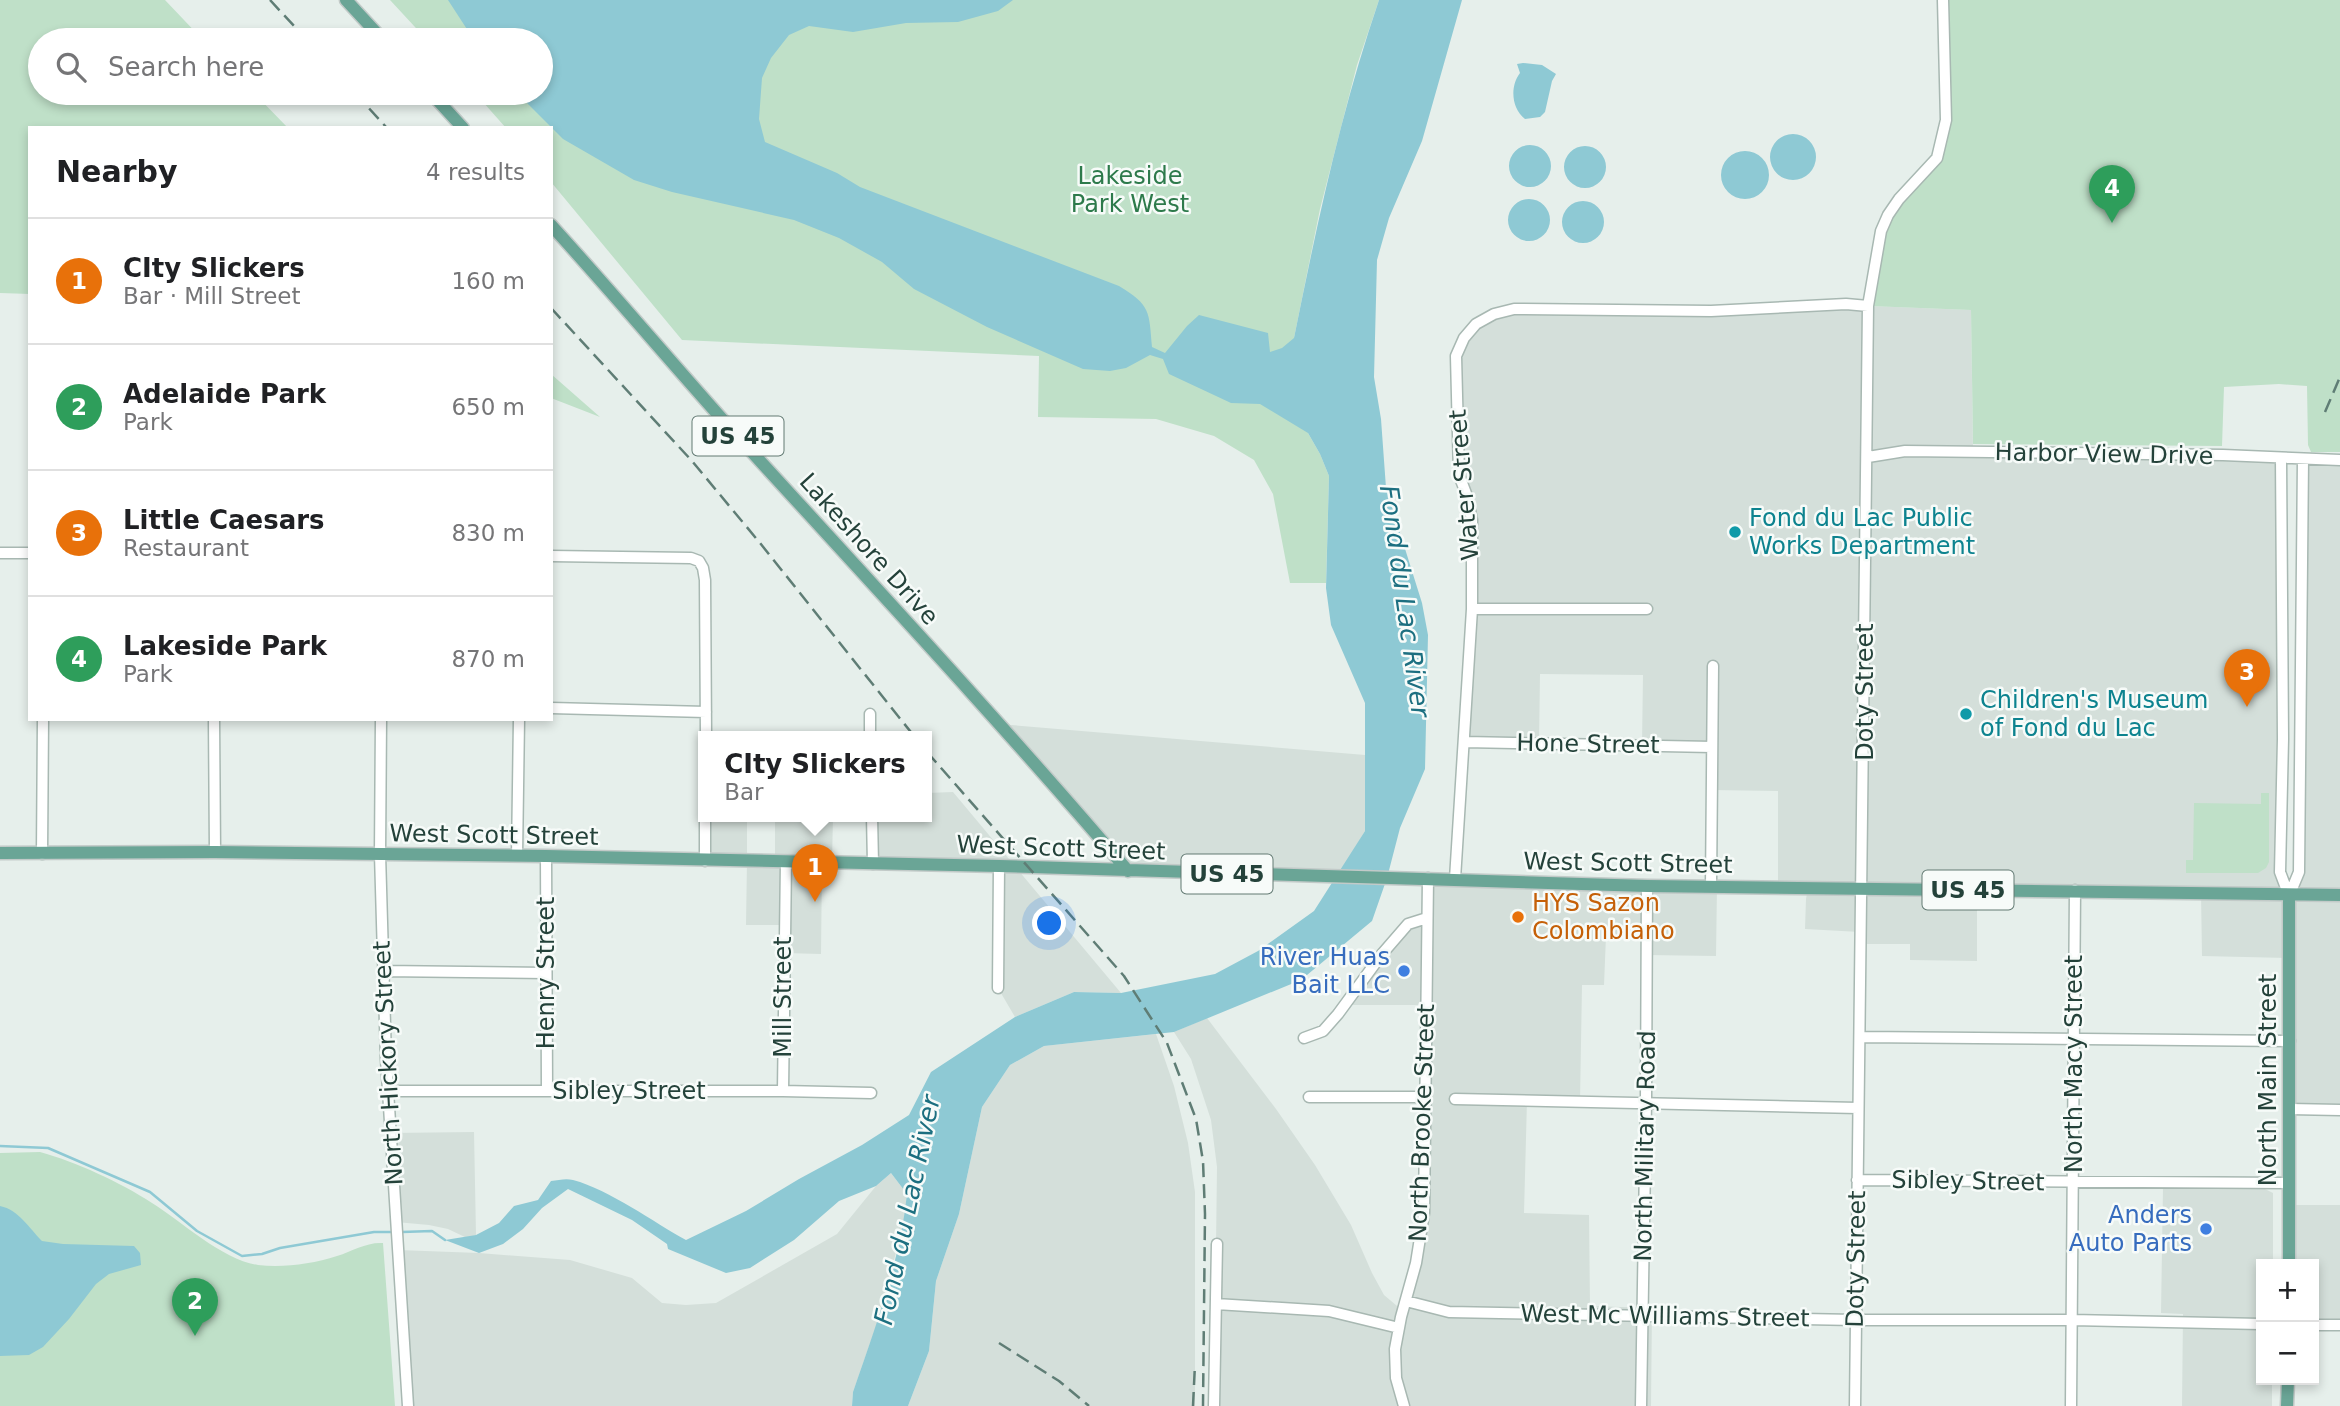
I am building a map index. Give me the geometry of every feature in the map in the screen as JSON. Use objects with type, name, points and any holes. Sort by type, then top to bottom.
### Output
[{"type":"main road","points":[[346,0],[372,28]]},
{"type":"main road","points":[[441,105],[461,126]]},
{"type":"main road","name":"Lakeshore Drive","points":[[553,227],[1128,871]]},
{"type":"main road","name":"West Scott Street","points":[[0,853],[215,852],[546,856],[999,866],[1647,886],[2340,895]]},
{"type":"main road","name":"North Main Street","points":[[2289,896],[2289,1259]]},
{"type":"main road","points":[[2287,1406],[2288,1385]]},
{"type":"street","name":"Doty Street","points":[[1855,1406],[1868,306],[1876,253],[1888,215],[1937,158],[1944,135],[1946,120],[1943,0]]},
{"type":"street","name":"Water Street","points":[[1455,879],[1472,609],[1472,520],[1467,496],[1458,475],[1456,356],[1464,338],[1476,324],[1494,314],[1517,309],[1711,311],[1846,304],[1868,306]]},
{"type":"street","name":"Harbor View Drive","points":[[1868,457],[1905,452],[2222,455],[2340,460]]},
{"type":"street","name":"North Main Street","points":[[2281,458],[2283,738],[2280,872],[2289,896]]},
{"type":"street","name":"North Main Street","points":[[2289,896],[2299,872],[2303,459]]},
{"type":"street","points":[[0,553],[28,553]]},
{"type":"street","points":[[553,556],[691,558],[701,564],[705,580],[706,731]]},
{"type":"street","points":[[1472,609],[1647,609]]},
{"type":"street","points":[[1711,886],[1713,666]]},
{"type":"street","points":[[553,708],[706,712]]},
{"type":"street","points":[[870,714],[870,731]]},
{"type":"street","points":[[42,854],[43,721]]},
{"type":"street","points":[[214,721],[215,852]]},
{"type":"street","name":"North Hickory Street","points":[[381,721],[383,971],[408,1406]]},
{"type":"street","points":[[517,856],[519,721]]},
{"type":"street","name":"Hone Street","points":[[1465,742],[1712,747]]},
{"type":"street","points":[[705,822],[705,861]]},
{"type":"street","points":[[872,822],[873,864]]},
{"type":"street","name":"Henry Street","points":[[546,856],[547,1091]]},
{"type":"street","name":"Mill Street","points":[[783,1091],[786,861]]},
{"type":"street","points":[[998,988],[999,866]]},
{"type":"street","name":"North Brooke Street","points":[[1404,1406],[1395,1372],[1395,1349],[1422,1232],[1428,878]]},
{"type":"street","name":"North Military Road","points":[[1641,1406],[1647,886]]},
{"type":"street","name":"North Macy Street","points":[[2071,1406],[2076,890]]},
{"type":"street","points":[[1304,1038],[1322,1031],[1338,1014],[1382,954],[1408,924],[1427,918]]},
{"type":"street","points":[[383,971],[546,973]]},
{"type":"street","points":[[1860,1037],[2290,1041]]},
{"type":"street","name":"Sibley Street","points":[[388,1091],[871,1093]]},
{"type":"street","points":[[1310,1097],[1425,1097]]},
{"type":"street","points":[[1455,1099],[1858,1108]]},
{"type":"street","points":[[2290,1109],[2340,1110]]},
{"type":"street","name":"Sibley Street","points":[[1857,1180],[2289,1183]]},
{"type":"street","points":[[1214,1406],[1217,1244]]},
{"type":"street","name":"West Mc Williams Street","points":[[1406,1301],[1450,1312],[2256,1324]]},
{"type":"street","points":[[1216,1304],[1329,1311],[1399,1328]]},
{"type":"street","points":[[2319,1325],[2340,1325]]},
{"type":"shaded area","points":[[1869,306],[1971,310],[1973,452],[2281,458],[2283,739],[2280,895],[2299,895],[2303,459],[2340,460],[2340,1109],[2290,1109],[2289,958],[2202,956],[2201,893],[1977,890],[1977,961],[1910,960],[1910,944],[1860,944],[1860,932],[1805,929],[1808,888],[1778,887],[1778,791],[1711,790],[1711,747],[1642,745],[1643,675],[1540,674],[1539,743],[1465,742],[1472,609],[1456,356],[1460,346],[1494,314]]},
{"type":"shaded area","points":[[999,724],[1365,755],[1365,831],[1338,877],[1128,871]]},
{"type":"shaded area","points":[[953,792],[1121,993],[1074,992],[1015,1017],[998,988],[999,866],[873,864],[872,822],[932,822],[932,793]]},
{"type":"shaded area","points":[[705,822],[747,822],[747,861],[705,861]]},
{"type":"shaded area","points":[[775,822],[833,822],[832,863],[822,863],[821,954],[784,953],[784,925],[746,925],[747,861],[775,861]]},
{"type":"shaded area","points":[[1428,878],[1717,886],[1716,956],[1647,955],[1646,936],[1606,936],[1604,985],[1582,985],[1580,1101],[1527,1100],[1524,1213],[1589,1215],[1590,1306],[1652,1308],[1651,1406],[1214,1406],[1217,1167],[1211,1120],[1191,1059],[1174,1032],[1207,1018],[1315,1165],[1351,1225],[1384,1295],[1403,1311],[1422,1232],[1425,1005],[1344,1005],[1408,924],[1427,918]]},
{"type":"shaded area","points":[[1156,1034],[1174,1086],[1188,1143],[1195,1192],[1195,1406],[908,1406],[929,1351],[936,1281],[959,1214],[982,1107],[1010,1065],[1044,1046]]},
{"type":"shaded area","points":[[474,1132],[476,1235],[467,1238],[448,1229],[396,1222],[390,1133]]},
{"type":"shaded area","points":[[891,1173],[907,1194],[905,1217],[880,1315],[853,1392],[852,1406],[408,1406],[398,1250],[570,1260],[632,1278],[662,1303],[716,1303],[837,1234],[876,1186]]},
{"type":"shaded area","points":[[2163,1188],[2265,1189],[2273,1193],[2273,1259],[2256,1259],[2256,1385],[2272,1385],[2272,1406],[2182,1406],[2183,1314],[2161,1313]]},
{"type":"shaded area","points":[[2289,1205],[2340,1205],[2340,1325],[2319,1325],[2319,1259],[2289,1259]]},
{"type":"green space","points":[[0,0],[165,0],[192,28],[28,28],[28,105],[266,105],[286,126],[28,126],[28,294],[0,293]]},
{"type":"green space","name":"Lakeside Park West","points":[[390,0],[1379,0],[1357,65],[1320,209],[1294,338],[1308,433],[1329,476],[1326,583],[1290,583],[1273,494],[1254,460],[1214,436],[1156,419],[1038,417],[1039,356],[682,340],[553,184],[553,126],[504,126],[486,105],[553,105],[553,28],[416,28]]},
{"type":"green space","points":[[1943,0],[2340,0],[2340,452],[2311,452],[2308,445],[2307,386],[2279,384],[2224,387],[2222,446],[1973,444],[1971,310],[1869,306],[1881,231],[1941,147]]},
{"type":"green space","points":[[553,376],[600,417],[553,399]]},
{"type":"green space","points":[[2261,793],[2269,793],[2269,862],[2266,868],[2258,873],[2186,873],[2186,860],[2193,860],[2194,803],[2261,804]]},
{"type":"green space","points":[[40,1152],[112,1180],[152,1203],[217,1248],[245,1262],[268,1266],[298,1265],[383,1243],[395,1406],[0,1406],[0,1153]]},
{"type":"water","name":"Fond du Lac River","points":[[448,0],[1013,0],[998,11],[958,22],[906,23],[853,32],[809,26],[789,35],[771,58],[762,78],[759,119],[765,142],[837,173],[860,187],[1119,286],[1143,304],[1149,317],[1152,347],[1165,353],[1199,315],[1268,333],[1270,352],[1282,348],[1294,338],[1341,126],[1379,0],[1462,0],[1422,141],[1389,218],[1377,260],[1374,377],[1381,419],[1386,488],[1422,603],[1428,635],[1425,769],[1400,828],[1372,921],[1301,980],[1174,1032],[1044,1046],[1010,1065],[982,1107],[959,1214],[936,1281],[929,1351],[908,1406],[852,1406],[853,1392],[893,1270],[904,1219],[907,1194],[891,1173],[876,1186],[839,1201],[794,1240],[750,1268],[726,1273],[668,1249],[667,1244],[632,1220],[568,1189],[542,1208],[523,1229],[503,1244],[479,1253],[445,1240],[476,1235],[499,1223],[514,1206],[538,1200],[551,1181],[568,1179],[602,1191],[686,1240],[746,1211],[909,1115],[931,1072],[1015,1017],[1074,992],[1121,993],[1215,974],[1258,951],[1314,911],[1365,831],[1365,703],[1331,625],[1326,588],[1329,476],[1308,433],[1260,404],[1231,403],[1169,374],[1163,359],[1150,355],[1126,368],[1110,371],[1083,369],[987,327],[914,289],[882,262],[839,238],[794,220],[672,192],[634,180],[563,139],[553,126],[529,105],[553,105],[553,28],[466,28]]},
{"type":"water","points":[[1517,64],[1542,65],[1556,74],[1545,112],[1540,117],[1525,119],[1517,109],[1513,97],[1520,73]]},
{"type":"water","points":[[1793,134],[1810,140],[1816,157],[1810,174],[1793,180],[1776,174],[1770,157],[1776,140]]},
{"type":"water","points":[[1530,145],[1545,151],[1551,166],[1545,181],[1530,187],[1515,181],[1509,166],[1515,151]]},
{"type":"water","points":[[1585,146],[1600,152],[1606,167],[1600,182],[1585,188],[1570,182],[1564,167],[1570,152]]},
{"type":"water","points":[[1745,151],[1762,158],[1769,175],[1762,192],[1745,199],[1728,192],[1721,175],[1728,158]]},
{"type":"water","points":[[1529,199],[1544,205],[1550,220],[1544,235],[1529,241],[1514,235],[1508,220],[1514,205]]},
{"type":"water","points":[[1583,201],[1598,207],[1604,222],[1598,237],[1583,243],[1568,237],[1562,222],[1568,207]]},
{"type":"water","points":[[0,1206],[18,1215],[42,1241],[134,1246],[140,1253],[141,1265],[109,1274],[96,1284],[43,1347],[29,1355],[0,1356]]},
{"type":"waterway","points":[[0,1146],[48,1148],[150,1192],[197,1231],[242,1256],[374,1232],[395,1232]]},
{"type":"waterway","points":[[402,1232],[432,1231],[445,1240]]},
{"type":"railway","points":[[270,0],[296,28]]},
{"type":"railway","points":[[366,105],[385,126]]},
{"type":"railway","points":[[553,310],[692,461],[910,731]]},
{"type":"railway","points":[[2325,412],[2340,377]]},
{"type":"railway","points":[[932,758],[1124,976],[1167,1043],[1196,1119],[1203,1161],[1203,1406]]},
{"type":"railway","points":[[999,1343],[1059,1381],[1089,1406]]},
{"type":"railway","points":[[1193,1406],[1195,1364]]},
{"type":"place","name":"Lakeside Park","points":[[2112,223]]},
{"type":"place","name":"Fond du Lac Public Works Department","points":[[1735,532]]},
{"type":"place","name":"Little Caesars","points":[[2247,707]]},
{"type":"place","name":"Children's Museum of Fond du Lac","points":[[1966,714]]},
{"type":"place","name":"CIty Slickers","points":[[815,902]]},
{"type":"place","name":"HYS Sazon Colombiano","points":[[1518,917]]},
{"type":"place","name":"River Huas Bait LLC","points":[[1404,971]]},
{"type":"place","name":"Anders Auto Parts","points":[[2206,1229]]},
{"type":"place","name":"Adelaide Park","points":[[195,1336]]}]
